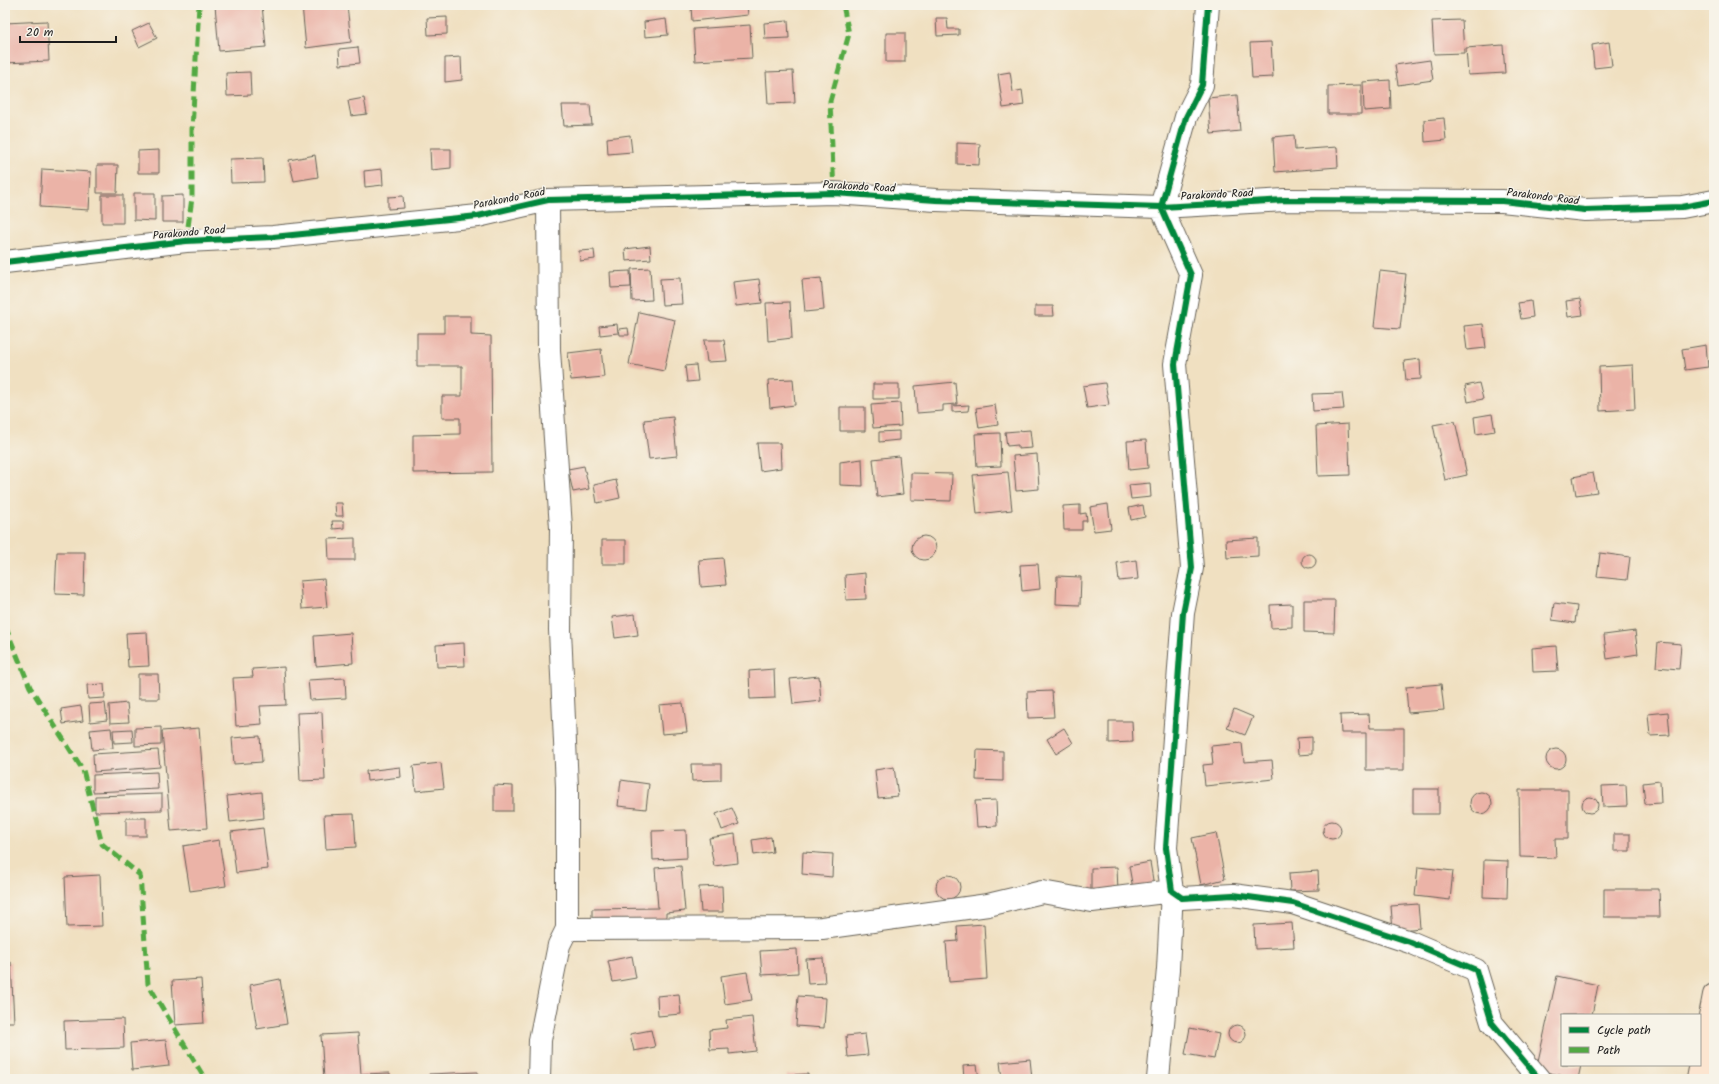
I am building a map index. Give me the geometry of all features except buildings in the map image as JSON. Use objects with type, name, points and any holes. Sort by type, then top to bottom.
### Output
[{"type":"street","points":[[1158,1079],[1168,969],[1172,891],[1166,848],[1183,613],[1192,568],[1175,364],[1191,275],[1161,207],[1186,117],[1202,85],[1208,5]]},
{"type":"street","name":"Parakondo Road","points":[[5,262],[186,241],[273,237],[478,216],[548,200],[834,193],[936,200],[1161,207],[1285,200],[1502,201],[1585,210],[1682,207],[1714,201]]},
{"type":"street","points":[[539,1079],[540,1040],[559,945],[566,929],[567,787],[560,630],[561,528],[549,350],[548,200]]},
{"type":"street","points":[[566,929],[822,928],[988,905],[1042,892],[1092,901],[1172,891],[1182,898],[1233,895],[1293,903],[1410,942],[1476,970],[1492,1023],[1539,1079]]},
{"type":"street","points":[[1701,1063],[1714,995]]},
{"type":"street","points":[[1698,1079],[1700,1066]]},
{"type":"marked path","points":[[186,241],[192,198],[192,130],[199,5]]},
{"type":"marked path","points":[[834,193],[830,101],[849,34],[843,5]]},
{"type":"marked path","points":[[5,626],[30,687],[83,770],[102,844],[140,875],[148,984],[205,1079]]},
{"type":"cycle path","points":[[1208,5],[1202,85],[1186,117],[1161,207],[1191,275],[1175,364],[1192,568],[1183,613],[1166,848],[1172,891],[1182,898],[1233,895],[1293,903],[1410,942],[1476,970],[1492,1023],[1539,1079]]},
{"type":"cycle path","points":[[5,262],[186,241],[273,237],[478,216],[548,200],[834,193],[936,200],[1161,207],[1285,200],[1502,201],[1585,210],[1682,207],[1714,201]]}]
